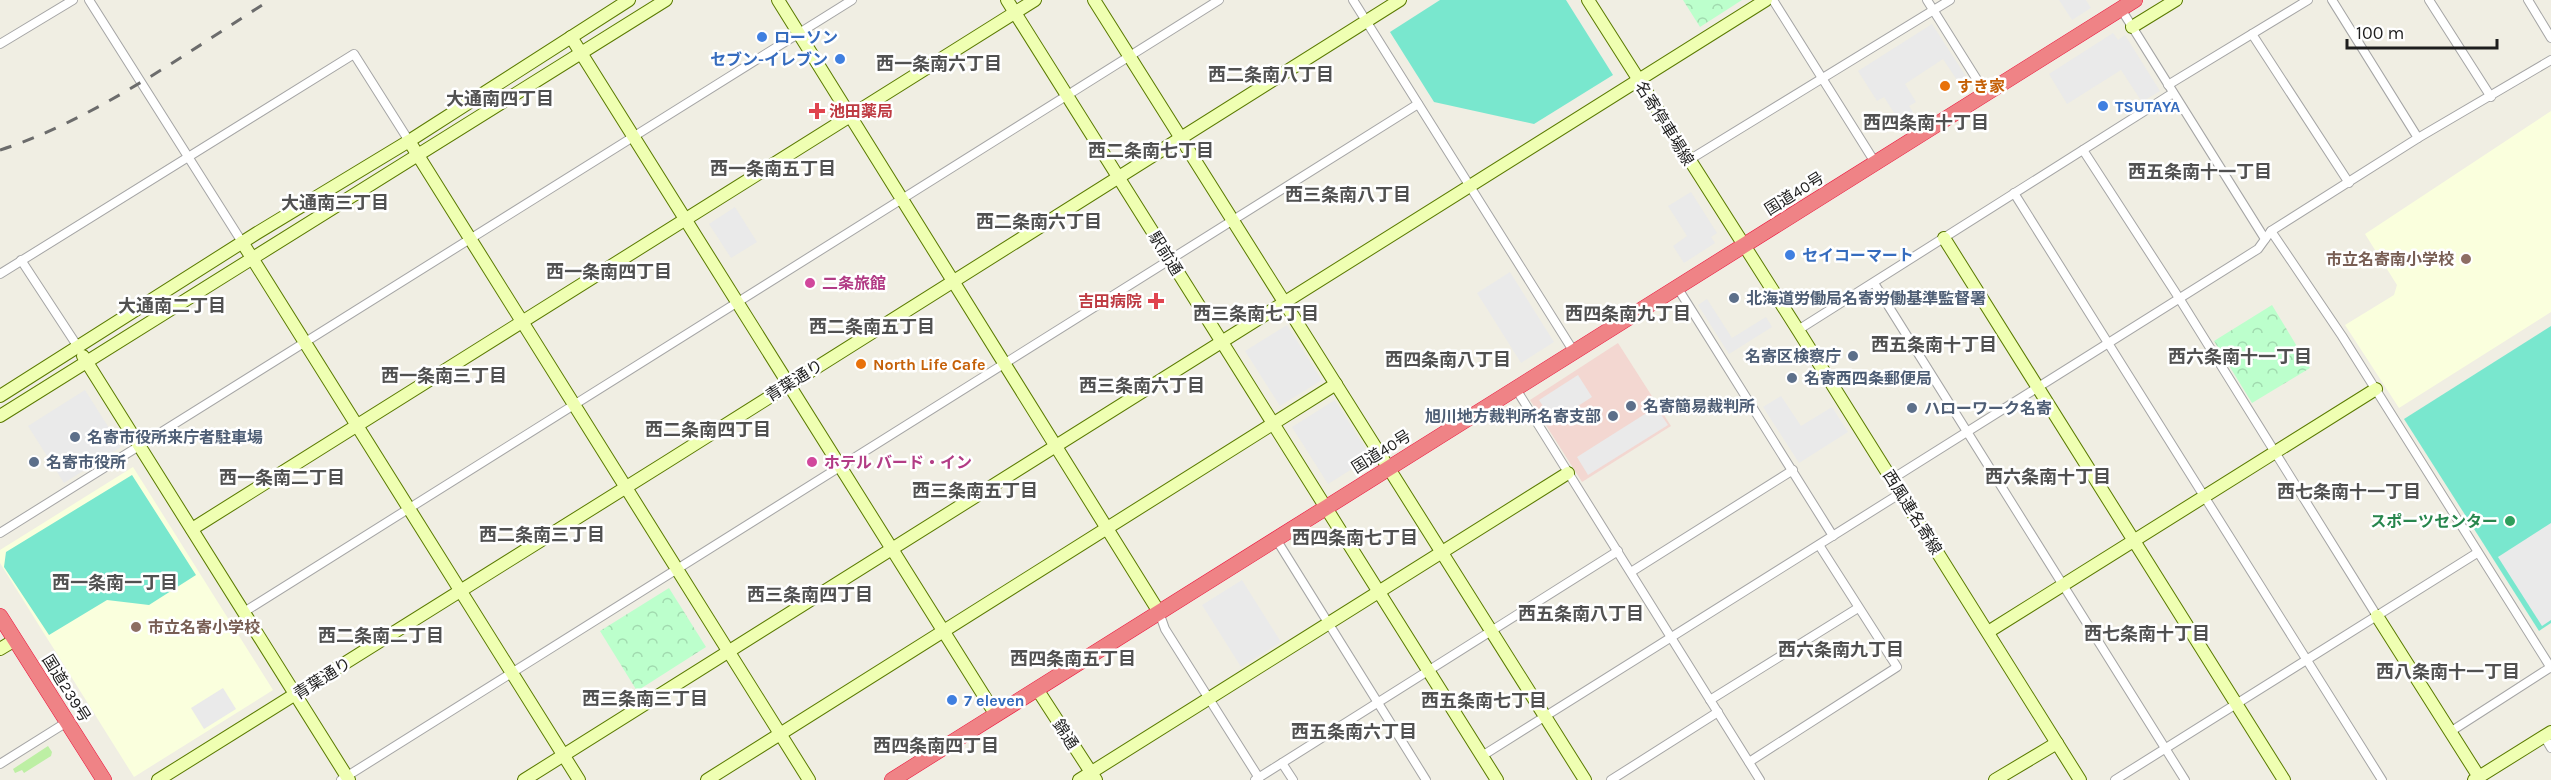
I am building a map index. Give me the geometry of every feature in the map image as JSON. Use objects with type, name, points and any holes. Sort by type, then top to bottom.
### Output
[{"type":"highway","name":"国道40号","points":[[892,780],[1876,164],[2127,3]]},
{"type":"highway","name":"国道239号","points":[[0,616],[104,780]]},
{"type":"street","points":[[0,44],[74,0]]},
{"type":"street","points":[[89,0],[579,780]]},
{"type":"street","points":[[0,396],[242,242],[409,141],[629,0]]},
{"type":"street","points":[[0,416],[666,0]]},
{"type":"street","points":[[778,0],[1159,612],[1165,629],[1257,779],[1618,552]]},
{"type":"street","points":[[0,533],[852,0]]},
{"type":"street","name":"駅前通","points":[[1007,0],[1497,780]]},
{"type":"street","points":[[192,529],[1035,0]]},
{"type":"street","points":[[1095,0],[1585,780]]},
{"type":"street","points":[[244,612],[1219,0]]},
{"type":"street","points":[[1353,0],[1574,352]]},
{"type":"street","name":"青葉通り","points":[[158,780],[1400,0]]},
{"type":"street","name":"名寄停車場線","points":[[1588,0],[1744,245]]},
{"type":"street","points":[[524,780],[1221,340],[1766,0]]},
{"type":"street","points":[[1773,0],[1876,164]]},
{"type":"street","points":[[1927,0],[1986,94]]},
{"type":"street","points":[[1689,160],[1950,0]]},
{"type":"street","points":[[2132,27],[2176,0]]},
{"type":"street","points":[[1798,330],[2083,150],[2252,34],[2308,0]]},
{"type":"street","points":[[2332,0],[2418,138]]},
{"type":"street","points":[[2429,0],[2491,97]]},
{"type":"street","points":[[2528,0],[2551,38]]},
{"type":"street","points":[[2127,3],[2132,27],[2265,239]]},
{"type":"street","points":[[2252,34],[2349,183]]},
{"type":"street","points":[[572,37],[996,715]]},
{"type":"street","points":[[0,274],[354,54],[809,780]]},
{"type":"street","points":[[1892,479],[2258,249],[2271,231],[2418,138],[2551,60]]},
{"type":"street","points":[[21,260],[87,361],[346,779],[1418,104]]},
{"type":"street","points":[[2083,150],[2179,298],[2450,732],[2476,778],[2547,734],[2551,748]]},
{"type":"street","points":[[2014,193],[2382,780]]},
{"type":"street","points":[[2271,231],[2376,389],[2551,668],[2450,732]]},
{"type":"street","points":[[1944,238],[2284,780]]},
{"type":"street","name":"西風連名寄線","points":[[1744,245],[2080,780]]},
{"type":"street","points":[[1874,283],[2185,780]]},
{"type":"street","points":[[1677,287],[1833,536]]},
{"type":"street","points":[[707,780],[1336,384]]},
{"type":"street","points":[[1516,389],[1760,780]]},
{"type":"street","points":[[1988,632],[2376,389]]},
{"type":"street","points":[[1631,572],[1792,470]]},
{"type":"street","points":[[1078,780],[1093,776],[1209,698],[1568,473]]},
{"type":"street","points":[[1482,756],[1900,493]]},
{"type":"street","points":[[1276,539],[1426,780]]},
{"type":"street","points":[[1749,762],[1897,667],[1819,545]]},
{"type":"street","points":[[2115,780],[2477,553]]},
{"type":"street","points":[[1710,700],[1858,608]]},
{"type":"street","points":[[0,649],[15,640]]},
{"type":"street","name":"錦通","points":[[1037,689],[1093,776]]},
{"type":"street","points":[[1611,780],[1718,712]]},
{"type":"street","points":[[0,764],[67,722]]},
{"type":"street","points":[[1995,780],[2057,743]]},
{"type":"street","points":[[1282,763],[1293,780]]},
{"type":"shaded area","points":[[2059,0],[2086,0],[2091,8],[2072,20]]},
{"type":"shaded area","points":[[1932,24],[1971,84],[1963,89],[1943,59],[1905,84],[1916,102],[1909,106],[1916,117],[1902,125],[1884,97],[1877,101],[1858,71]]},
{"type":"shaded area","points":[[2113,33],[2118,40],[2125,35],[2160,91],[2142,102],[2121,70],[2067,104],[2049,74]]},
{"type":"shaded area","name":"市立名寄南小学校","points":[[2551,111],[2551,312],[2399,408],[2345,325],[2394,295],[2397,285],[2365,234]]},
{"type":"shaded area","points":[[1691,192],[1717,233],[1711,237],[1715,243],[1684,263],[1673,246],[1687,236],[1668,206]]},
{"type":"shaded area","points":[[735,207],[757,242],[731,258],[709,224]]},
{"type":"shaded area","points":[[1510,272],[1554,342],[1521,363],[1477,293]]},
{"type":"shaded area","points":[[1707,299],[1732,338],[1766,317],[1772,327],[1729,354],[1698,305]]},
{"type":"shaded area","points":[[1287,325],[1322,380],[1280,406],[1245,351]]},
{"type":"shaded area","points":[[1618,343],[1671,426],[1582,482],[1530,400]]},
{"type":"shaded area","points":[[1578,375],[1592,397],[1553,422],[1539,400]]},
{"type":"shaded area","name":"名寄市役所来庁者駐車場","points":[[85,390],[121,447],[64,483],[28,426]]},
{"type":"shaded area","points":[[1781,396],[1801,426],[1832,407],[1848,432],[1799,463],[1763,407]]},
{"type":"shaded area","points":[[1335,400],[1371,457],[1328,484],[1292,427]]},
{"type":"shaded area","points":[[1656,407],[1668,425],[1588,475],[1577,457]]},
{"type":"shaded area","name":"市立名寄小学校","points":[[133,467],[273,690],[134,777],[0,563],[0,550]]},
{"type":"shaded area","points":[[2551,523],[2551,620],[2542,626],[2498,557]]},
{"type":"shaded area","points":[[1242,580],[1281,642],[1241,667],[1202,605]]},
{"type":"shaded area","points":[[223,688],[236,709],[204,729],[191,708]]},
{"type":"green space","points":[[1440,0],[1566,0],[1613,75],[1534,124],[1434,102],[1390,32]]},
{"type":"green space","points":[[1683,0],[1742,0],[1700,27]]},
{"type":"green space","points":[[2272,305],[2310,368],[2252,403],[2214,341]]},
{"type":"green space","name":"スポーツセンター","points":[[2551,326],[2551,623],[2539,631],[2404,419]]},
{"type":"green space","points":[[132,475],[196,575],[149,605],[107,600],[49,635],[4,567],[6,552]]},
{"type":"green space","points":[[669,588],[706,647],[637,691],[600,631]]},
{"type":"green space","points":[[48,746],[52,752],[51,756],[24,773],[22,770],[15,773],[13,769]]},
{"type":"railway","points":[[0,150],[69,122],[104,104],[173,63],[270,0]]},
{"type":"place","name":"ローソン","points":[[762,37]]},
{"type":"place","name":"セブン-イレブン","points":[[840,59]]},
{"type":"place","name":"すき家","points":[[1945,86]]},
{"type":"place","name":"TSUTAYA","points":[[2103,106]]},
{"type":"place","name":"池田薬局","points":[[817,111]]},
{"type":"place","name":"セイコーマート","points":[[1790,255]]},
{"type":"place","name":"市立名寄南小学校","points":[[2466,259]]},
{"type":"place","name":"二条旅館","points":[[810,283]]},
{"type":"place","name":"北海道労働局名寄労働基準監督署","points":[[1734,298]]},
{"type":"place","name":"吉田病院","points":[[1156,301]]},
{"type":"place","name":"名寄区検察庁","points":[[1853,356]]},
{"type":"place","name":"North Life Cafe","points":[[861,364]]},
{"type":"place","name":"名寄西四条郵便局","points":[[1792,378]]},
{"type":"place","name":"名寄簡易裁判所","points":[[1631,406]]},
{"type":"place","name":"ハローワーク名寄","points":[[1912,408]]},
{"type":"place","name":"旭川地方裁判所名寄支部","points":[[1613,416]]},
{"type":"place","name":"名寄市役所来庁者駐車場","points":[[75,437]]},
{"type":"place","name":"名寄市役所","points":[[34,462]]},
{"type":"place","name":"ホテル バード・イン","points":[[812,462]]},
{"type":"place","name":"スポーツセンター","points":[[2510,521]]},
{"type":"place","name":"市立名寄小学校","points":[[136,627]]},
{"type":"place","name":"7 eleven","points":[[952,700]]},
{"type":"district","name":"西一条南六丁目","points":[[939,64]]},
{"type":"district","name":"西二条南八丁目","points":[[1271,75]]},
{"type":"district","name":"大通南四丁目","points":[[500,99]]},
{"type":"district","name":"西四条南十丁目","points":[[1926,123]]},
{"type":"district","name":"西二条南七丁目","points":[[1151,151]]},
{"type":"district","name":"西一条南五丁目","points":[[773,169]]},
{"type":"district","name":"西五条南十一丁目","points":[[2200,172]]},
{"type":"district","name":"西三条南八丁目","points":[[1348,195]]},
{"type":"district","name":"大通南三丁目","points":[[335,203]]},
{"type":"district","name":"西二条南六丁目","points":[[1039,222]]},
{"type":"district","name":"西一条南四丁目","points":[[609,272]]},
{"type":"district","name":"大通南二丁目","points":[[172,306]]},
{"type":"district","name":"西三条南七丁目","points":[[1256,314]]},
{"type":"district","name":"西四条南九丁目","points":[[1628,314]]},
{"type":"district","name":"西二条南五丁目","points":[[872,327]]},
{"type":"district","name":"西五条南十丁目","points":[[1934,345]]},
{"type":"district","name":"西六条南十一丁目","points":[[2240,357]]},
{"type":"district","name":"西四条南八丁目","points":[[1448,360]]},
{"type":"district","name":"西一条南三丁目","points":[[444,376]]},
{"type":"district","name":"西三条南六丁目","points":[[1142,386]]},
{"type":"district","name":"西二条南四丁目","points":[[708,430]]},
{"type":"district","name":"西六条南十丁目","points":[[2048,477]]},
{"type":"district","name":"西一条南二丁目","points":[[282,478]]},
{"type":"district","name":"西三条南五丁目","points":[[975,491]]},
{"type":"district","name":"西七条南十一丁目","points":[[2349,492]]},
{"type":"district","name":"西二条南三丁目","points":[[542,535]]},
{"type":"district","name":"西四条南七丁目","points":[[1355,538]]},
{"type":"district","name":"西一条南一丁目","points":[[115,583]]},
{"type":"district","name":"西三条南四丁目","points":[[810,595]]},
{"type":"district","name":"西五条南八丁目","points":[[1581,614]]},
{"type":"district","name":"西七条南十丁目","points":[[2147,634]]},
{"type":"district","name":"西二条南二丁目","points":[[381,636]]},
{"type":"district","name":"西六条南九丁目","points":[[1841,650]]},
{"type":"district","name":"西四条南五丁目","points":[[1073,659]]},
{"type":"district","name":"西八条南十一丁目","points":[[2448,672]]},
{"type":"district","name":"西三条南三丁目","points":[[645,699]]},
{"type":"district","name":"西五条南七丁目","points":[[1484,701]]},
{"type":"district","name":"西五条南六丁目","points":[[1354,732]]},
{"type":"district","name":"西四条南四丁目","points":[[936,746]]}]
